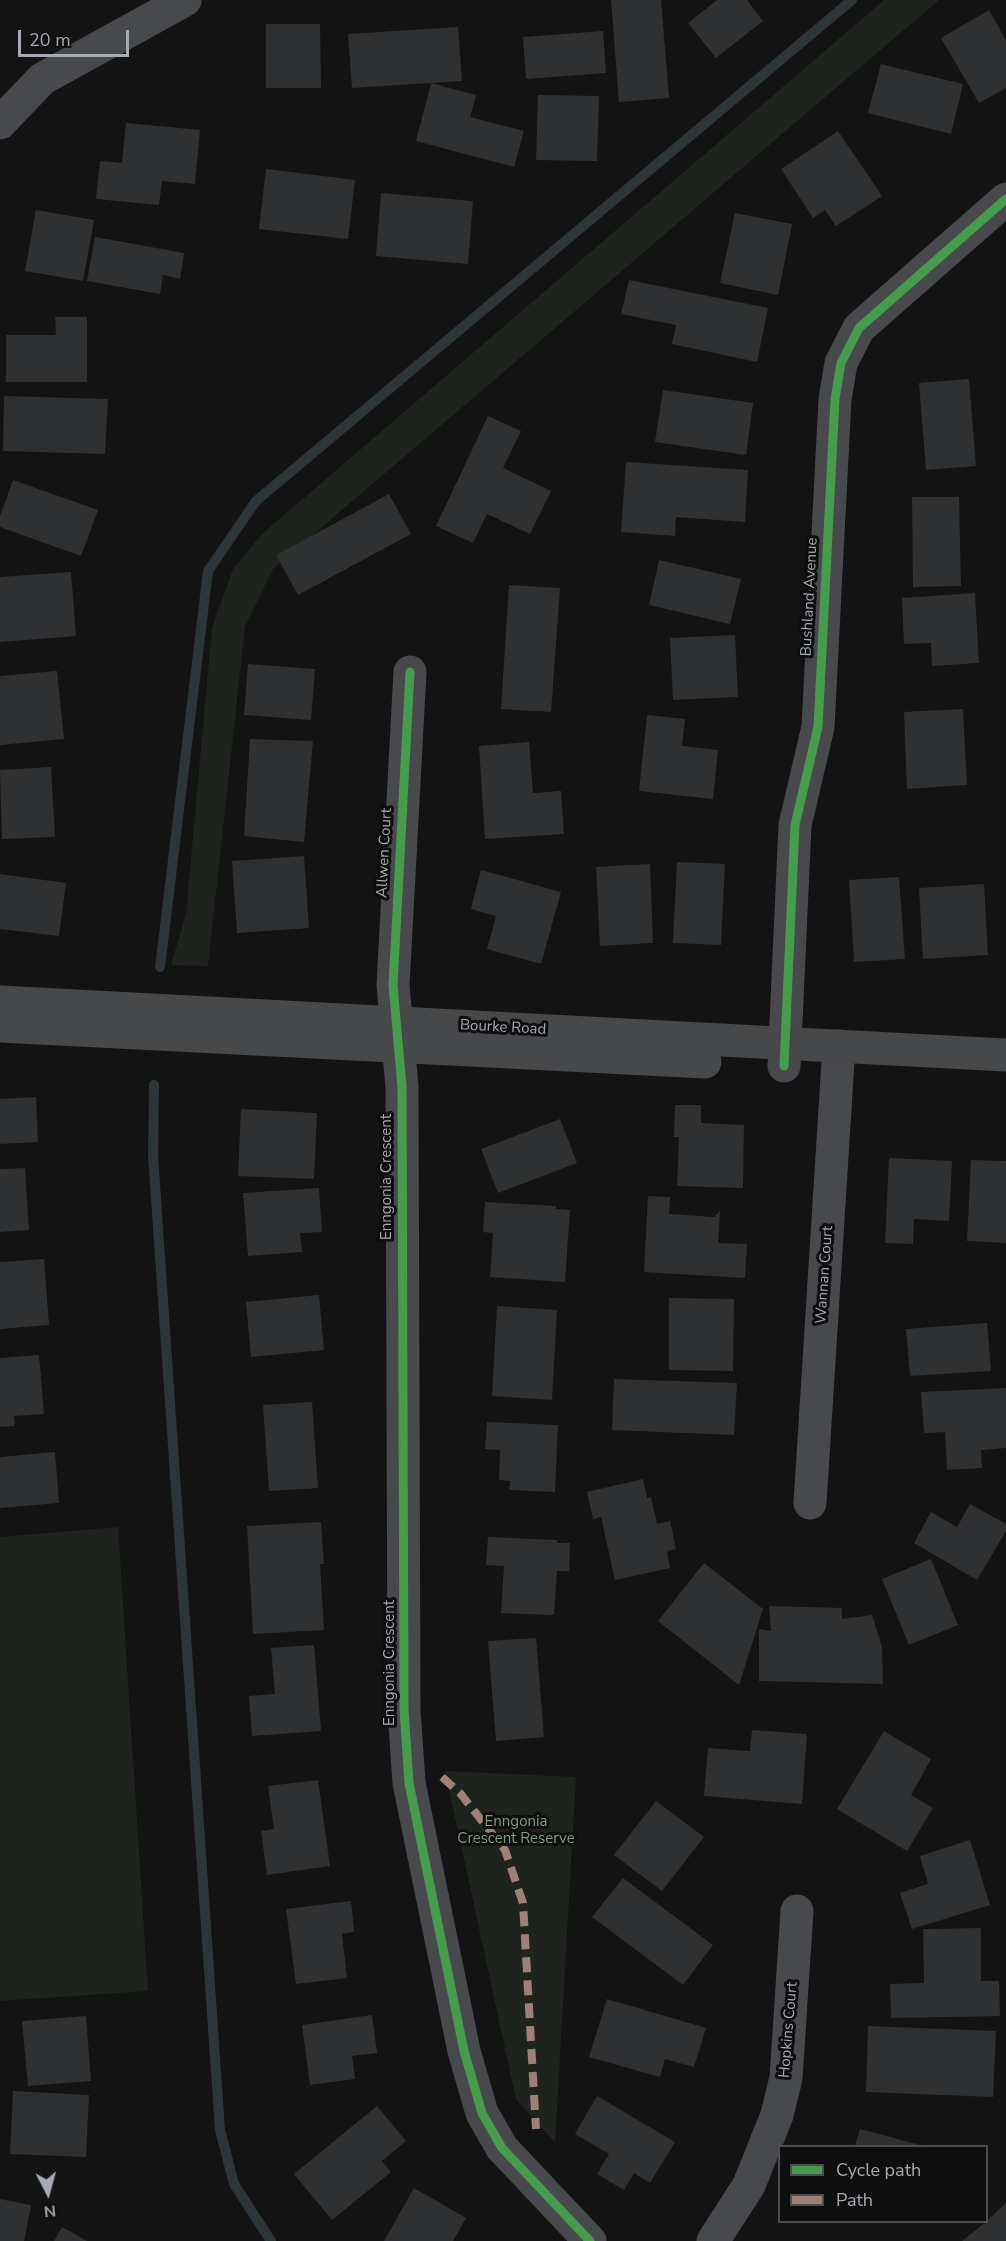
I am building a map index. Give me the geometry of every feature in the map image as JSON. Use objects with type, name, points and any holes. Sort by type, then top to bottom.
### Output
[{"type":"main road","name":"Bourke Road","points":[[0,1002],[398,1035]]},
{"type":"main road","name":"Bourke Road","points":[[0,1026],[398,1035],[785,1054],[839,1057],[1006,1077]]},
{"type":"main road","name":"Bourke Road","points":[[839,1057],[1006,1055]]},
{"type":"street","points":[[0,123],[42,79],[185,0]]},
{"type":"street","name":"Bushland Avenue","points":[[785,1054],[795,825],[819,719],[835,399],[841,363],[859,328],[1006,199]]},
{"type":"street","name":"Allwen Court","points":[[398,1035],[393,977],[410,672]]},
{"type":"street","name":"Enngonia Crescent","points":[[398,1035],[402,1097],[404,1709],[409,1782],[464,2051],[482,2113],[502,2148],[590,2241]]},
{"type":"street","name":"Wannan Court","points":[[810,1503],[839,1057]]},
{"type":"street","name":"Hopkins Court","points":[[713,2241],[733,2214],[749,2185],[765,2152],[779,2106],[786,2078],[790,2038],[797,1911]]},
{"type":"green space","points":[[884,0],[939,0],[273,569],[245,626],[208,966],[171,965],[186,914],[212,628],[233,569],[262,534]]},
{"type":"green space","points":[[118,1527],[148,1991],[0,2001],[0,1537]]},
{"type":"green space","name":"Enngonia Crescent Reserve","points":[[445,1771],[576,1777],[555,2143],[516,2099]]},
{"type":"building","points":[[611,0],[661,0],[669,98],[619,102]]},
{"type":"building","points":[[717,0],[747,0],[763,21],[716,58],[688,23]]},
{"type":"building","points":[[989,10],[1006,40],[1006,88],[979,103],[941,38]]},
{"type":"building","points":[[266,24],[320,24],[321,88],[266,88]]},
{"type":"building","points":[[458,27],[462,81],[352,88],[348,34]]},
{"type":"building","points":[[603,31],[606,73],[526,79],[523,37]]},
{"type":"building","points":[[881,64],[963,84],[951,134],[868,113]]},
{"type":"building","points":[[431,83],[476,95],[470,117],[524,131],[514,167],[416,141]]},
{"type":"building","points":[[538,95],[599,96],[597,161],[536,160]]},
{"type":"building","points":[[126,123],[200,130],[195,184],[162,181],[159,205],[96,199],[100,161],[122,163]]},
{"type":"building","points":[[838,131],[882,196],[836,226],[825,210],[813,218],[781,169]]},
{"type":"building","points":[[266,169],[355,180],[348,239],[259,229]]},
{"type":"building","points":[[381,193],[473,201],[468,264],[376,256]]},
{"type":"building","points":[[36,210],[94,220],[83,281],[25,271]]},
{"type":"building","points":[[735,213],[792,224],[778,295],[720,283]]},
{"type":"building","points":[[95,237],[184,253],[180,279],[163,275],[160,294],[87,281]]},
{"type":"building","points":[[629,280],[768,308],[757,362],[672,344],[676,325],[621,314]]},
{"type":"building","points":[[55,317],[87,317],[87,382],[6,382],[6,335],[56,335]]},
{"type":"building","points":[[969,379],[976,466],[926,470],[919,383]]},
{"type":"building","points":[[663,390],[753,403],[746,455],[655,442]]},
{"type":"building","points":[[4,396],[108,399],[105,454],[3,451]]},
{"type":"building","points":[[488,416],[521,431],[503,468],[551,491],[530,534],[487,514],[473,543],[436,526]]},
{"type":"building","points":[[626,462],[748,470],[745,522],[676,517],[675,536],[621,532]]},
{"type":"building","points":[[13,480],[98,510],[81,556],[0,527],[0,516]]},
{"type":"building","points":[[389,494],[411,534],[298,595],[276,555]]},
{"type":"building","points":[[912,497],[959,497],[961,586],[913,587]]},
{"type":"building","points":[[659,560],[741,579],[730,624],[649,605]]},
{"type":"building","points":[[71,572],[76,636],[0,642],[0,577]]},
{"type":"building","points":[[509,585],[560,588],[551,712],[501,709]]},
{"type":"building","points":[[975,593],[979,663],[932,666],[931,643],[904,644],[902,598]]},
{"type":"building","points":[[735,635],[738,697],[673,700],[670,638]]},
{"type":"building","points":[[248,664],[315,669],[311,720],[244,715]]},
{"type":"building","points":[[57,671],[64,739],[0,745],[0,676]]},
{"type":"building","points":[[963,709],[967,785],[907,789],[904,712]]},
{"type":"building","points":[[647,715],[685,719],[682,746],[718,750],[713,799],[639,791]]},
{"type":"building","points":[[250,739],[313,741],[304,842],[244,836]]},
{"type":"building","points":[[529,742],[533,793],[561,791],[564,834],[485,839],[479,746]]},
{"type":"building","points":[[51,767],[55,837],[2,839],[0,770]]},
{"type":"building","points":[[304,856],[309,928],[237,933],[232,861]]},
{"type":"building","points":[[677,862],[725,864],[721,945],[673,943]]},
{"type":"building","points":[[650,864],[653,943],[600,946],[596,867]]},
{"type":"building","points":[[481,870],[561,892],[541,964],[487,949],[496,916],[471,909]]},
{"type":"building","points":[[0,874],[66,883],[59,936],[0,929]]},
{"type":"building","points":[[899,877],[905,959],[854,962],[849,880]]},
{"type":"building","points":[[984,884],[988,955],[923,959],[919,888]]},
{"type":"building","points":[[36,1097],[38,1142],[0,1144],[0,1099]]},
{"type":"building","points":[[675,1105],[701,1105],[701,1123],[744,1125],[743,1188],[677,1186],[679,1137],[674,1137]]},
{"type":"building","points":[[241,1109],[317,1113],[314,1179],[238,1176]]},
{"type":"building","points":[[560,1119],[577,1163],[498,1193],[481,1149]]},
{"type":"building","points":[[889,1158],[952,1161],[949,1221],[914,1219],[913,1244],[885,1243]]},
{"type":"building","points":[[971,1160],[1006,1161],[1006,1243],[967,1241]]},
{"type":"building","points":[[25,1168],[29,1230],[0,1232],[0,1169]]},
{"type":"building","points":[[319,1188],[322,1232],[300,1233],[302,1252],[248,1256],[243,1193]]},
{"type":"building","points":[[648,1196],[670,1197],[669,1214],[714,1217],[720,1211],[718,1243],[747,1244],[745,1278],[644,1272]]},
{"type":"building","points":[[485,1202],[556,1206],[556,1209],[570,1210],[565,1282],[490,1277],[493,1233],[483,1232]]},
{"type":"building","points":[[44,1259],[49,1325],[0,1329],[0,1262]]},
{"type":"building","points":[[319,1295],[324,1350],[251,1357],[246,1302]]},
{"type":"building","points":[[669,1298],[734,1299],[733,1371],[669,1370]]},
{"type":"building","points":[[497,1306],[557,1310],[552,1400],[492,1396]]},
{"type":"building","points":[[987,1323],[991,1371],[910,1376],[906,1329]]},
{"type":"building","points":[[39,1355],[44,1414],[14,1416],[15,1426],[0,1427],[0,1358]]},
{"type":"building","points":[[614,1379],[737,1383],[734,1435],[612,1430]]},
{"type":"building","points":[[1006,1388],[1006,1448],[981,1450],[982,1468],[947,1470],[945,1432],[924,1433],[921,1392]]},
{"type":"building","points":[[312,1402],[318,1488],[269,1491],[263,1405]]},
{"type":"building","points":[[487,1422],[558,1425],[555,1492],[509,1490],[510,1481],[499,1480],[500,1450],[485,1449]]},
{"type":"building","points":[[55,1452],[59,1503],[0,1508],[0,1457]]},
{"type":"building","points":[[643,1479],[647,1498],[651,1497],[657,1524],[670,1521],[676,1549],[667,1551],[670,1568],[615,1580],[601,1517],[593,1519],[587,1492]]},
{"type":"building","points":[[970,1504],[1006,1524],[1006,1531],[977,1580],[914,1543],[931,1512],[957,1527]]},
{"type":"building","points":[[321,1522],[324,1564],[320,1564],[324,1630],[253,1634],[247,1526]]},
{"type":"building","points":[[488,1537],[557,1540],[557,1543],[570,1543],[569,1571],[557,1571],[554,1615],[501,1613],[504,1566],[486,1565]]},
{"type":"building","points":[[931,1559],[958,1625],[909,1645],[882,1579]]},
{"type":"building","points":[[704,1563],[763,1609],[739,1685],[658,1621]]},
{"type":"building","points":[[769,1606],[842,1608],[842,1619],[872,1615],[882,1647],[883,1684],[759,1681],[759,1629],[771,1631]]},
{"type":"building","points":[[536,1638],[544,1737],[496,1741],[488,1641]]},
{"type":"building","points":[[314,1645],[321,1731],[252,1736],[249,1696],[275,1694],[271,1648]]},
{"type":"building","points":[[752,1730],[807,1734],[802,1804],[704,1796],[708,1748],[750,1751]]},
{"type":"building","points":[[884,1731],[931,1759],[911,1795],[933,1808],[907,1851],[837,1809]]},
{"type":"building","points":[[318,1780],[330,1866],[267,1875],[261,1831],[274,1829],[268,1786]]},
{"type":"building","points":[[656,1801],[704,1837],[662,1891],[614,1855]]},
{"type":"building","points":[[970,1840],[990,1905],[912,1929],[900,1893],[928,1884],[920,1856]]},
{"type":"building","points":[[623,1878],[713,1945],[683,1985],[592,1917]]},
{"type":"building","points":[[351,1901],[354,1932],[342,1934],[347,1978],[296,1984],[286,1909]]},
{"type":"building","points":[[981,1928],[981,1981],[999,1981],[1000,2016],[891,2018],[890,1984],[924,1983],[923,1929]]},
{"type":"building","points":[[607,1999],[706,2028],[694,2067],[665,2059],[660,2077],[589,2057]]},
{"type":"building","points":[[372,2015],[377,2053],[352,2056],[355,2079],[310,2085],[302,2025]]},
{"type":"building","points":[[86,2016],[91,2081],[28,2086],[22,2021]]},
{"type":"building","points":[[868,2026],[996,2031],[993,2097],[866,2092]]},
{"type":"building","points":[[13,2091],[89,2095],[86,2157],[10,2154]]},
{"type":"building","points":[[597,2096],[675,2142],[650,2183],[634,2173],[624,2190],[597,2174],[609,2154],[575,2134]]},
{"type":"building","points":[[377,2106],[406,2141],[382,2161],[391,2172],[332,2220],[294,2174]]},
{"type":"building","points":[[860,2129],[920,2145],[855,2145]]},
{"type":"building","points":[[414,2188],[466,2218],[453,2241],[384,2241]]},
{"type":"building","points":[[0,2199],[31,2205],[24,2241],[0,2241]]},
{"type":"building","points":[[1006,2203],[1006,2241],[962,2241],[985,2223],[988,2223],[988,2220]]},
{"type":"building","points":[[62,2227],[87,2241],[54,2241]]},
{"type":"waterway","points":[[160,967],[208,571],[256,501],[852,0]]},
{"type":"waterway","points":[[154,1085],[153,1155],[220,2130],[234,2184],[271,2241]]},
{"type":"marked path","points":[[442,1777],[460,1793],[505,1850],[523,1903],[536,2129]]},
{"type":"cycle path","points":[[784,1066],[795,825],[818,727],[835,399],[841,363],[859,328],[1006,199]]},
{"type":"cycle path","points":[[410,672],[393,985],[402,1087],[404,1709],[409,1783],[464,2051],[482,2113],[502,2148],[590,2241]]}]
